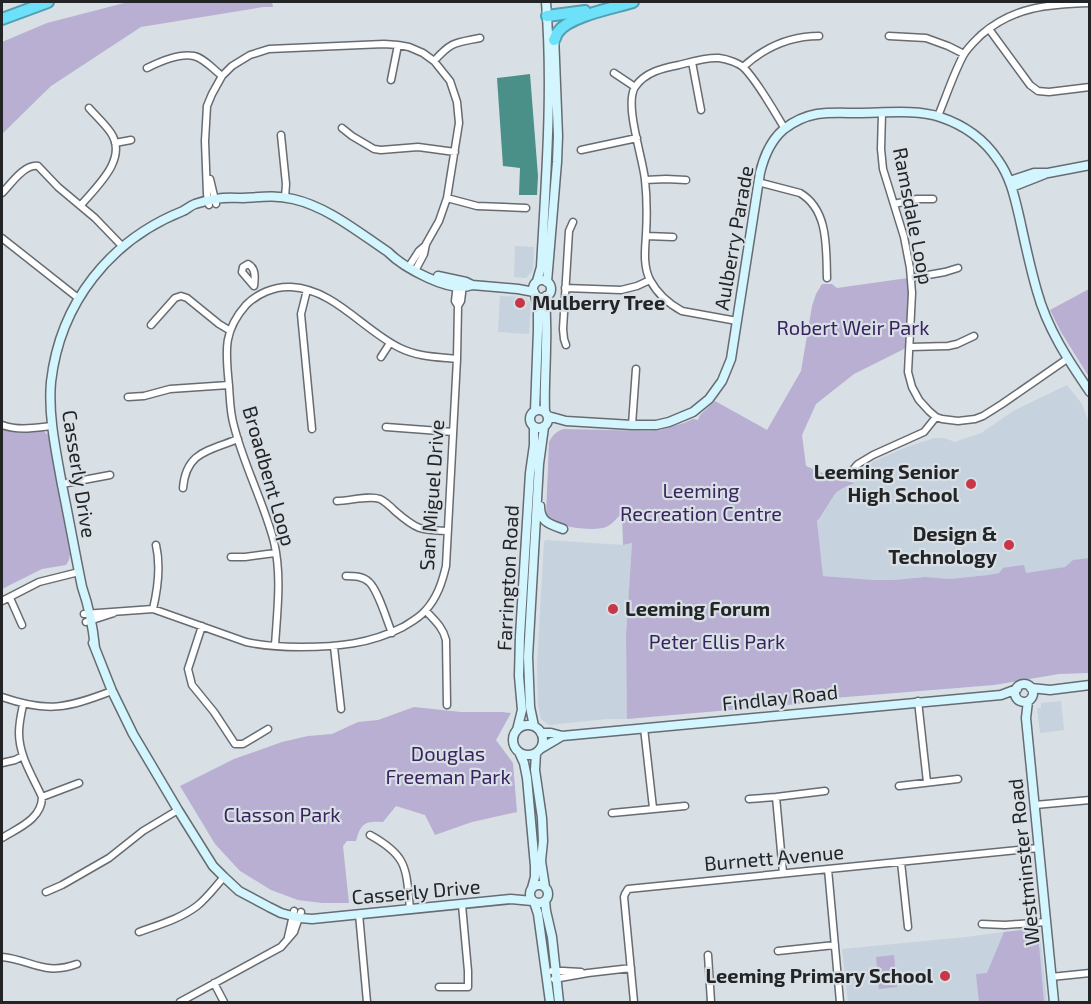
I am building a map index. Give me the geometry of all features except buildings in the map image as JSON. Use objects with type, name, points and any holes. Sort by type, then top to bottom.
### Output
[{"type":"highway","points":[[2,19],[48,2]]},
{"type":"highway","points":[[554,40],[559,31],[575,20],[633,2]]},
{"type":"highway","points":[[550,15],[618,7]]},
{"type":"main road","points":[[535,288],[542,298],[546,297],[551,289],[547,282],[558,136],[554,40],[546,2]]},
{"type":"main road","points":[[535,411],[538,330],[535,288],[541,267],[552,2]]},
{"type":"main road","name":"Aulberry Parade","points":[[546,420],[656,425],[669,423],[693,412],[709,399],[728,367],[762,165],[768,149],[785,129],[817,114],[914,113],[938,116],[961,126],[979,138],[993,152],[1011,184],[1039,300],[1048,323],[1067,359],[1089,392]]},
{"type":"main road","points":[[1011,184],[1034,173],[1089,165]]},
{"type":"main road","name":"Casserly Drive","points":[[533,902],[511,900],[325,917],[297,914],[281,908],[269,907],[239,891],[224,878],[206,856],[133,734],[112,691],[95,648],[62,484],[52,426],[51,393],[62,336],[78,298],[111,256],[155,224],[188,209],[212,202],[236,201],[242,198],[262,196],[301,201],[321,210],[388,252],[396,260],[413,267],[431,279],[518,289],[535,288]]},
{"type":"main road","points":[[535,288],[542,280],[547,282]]},
{"type":"main road","name":"Farrington Road","points":[[534,726],[530,707],[528,657],[539,464],[546,420],[544,388],[546,297]]},
{"type":"main road","points":[[540,410],[546,420],[539,429],[534,427],[530,420],[531,414],[535,411],[540,410]]},
{"type":"main road","name":"Farrington Road","points":[[517,730],[522,717],[519,676],[520,644],[534,427]]},
{"type":"main road","points":[[539,464],[542,473],[540,510],[542,516],[550,525],[563,529]]},
{"type":"main road","name":"Findlay Road","points":[[541,733],[562,736],[1001,694],[1023,698],[1024,685],[1031,688]]},
{"type":"main road","points":[[1023,698],[1050,690],[1089,685]]},
{"type":"main road","points":[[1031,688],[1050,690]]},
{"type":"main road","name":"Westminster Road","points":[[1031,688],[1033,693],[1023,698],[1054,1002]]},
{"type":"main road","points":[[550,1002],[551,975],[552,937],[546,911],[545,901],[548,894],[541,861],[542,818],[535,770],[538,751],[543,741],[541,733],[534,726],[525,725],[514,734],[513,744],[524,763],[526,777],[535,866],[530,897],[538,914],[551,975],[559,1002]]},
{"type":"main road","name":"Findlay Road","points":[[538,751],[562,736]]},
{"type":"main road","points":[[519,752],[527,755],[538,751]]},
{"type":"main road","points":[[531,890],[539,885],[545,887]]},
{"type":"main road","name":"Casserly Drive","points":[[511,900],[531,890]]},
{"type":"main road","points":[[533,902],[540,904],[545,901]]},
{"type":"street","points":[[938,116],[964,54],[975,40],[989,29],[1006,18],[1030,8],[1089,3]]},
{"type":"street","points":[[989,29],[1030,85],[1038,91],[1049,92],[1089,87]]},
{"type":"street","points":[[743,67],[762,52],[780,43],[807,36],[819,36]]},
{"type":"street","points":[[888,36],[926,38],[964,54]]},
{"type":"street","points":[[434,61],[450,44],[480,38]]},
{"type":"street","points":[[212,202],[205,141],[207,106],[222,76],[232,66],[243,58],[269,49],[384,44],[409,47],[434,61],[450,81],[458,102],[459,123],[447,198],[439,220],[426,244],[419,251],[413,267]]},
{"type":"street","points":[[391,80],[398,45]]},
{"type":"street","points":[[147,68],[160,61],[195,56],[222,76]]},
{"type":"street","points":[[737,321],[675,308],[650,280],[645,263],[647,208],[645,180],[632,112],[635,87],[656,70],[718,58],[743,67],[785,129]]},
{"type":"street","points":[[692,62],[701,110]]},
{"type":"street","points":[[614,73],[635,87]]},
{"type":"street","points":[[81,205],[112,167],[116,152],[111,133],[89,108]]},
{"type":"street","name":"Ramsdale Loop","points":[[882,113],[883,169],[906,247],[911,278],[908,372],[919,400],[936,417]]},
{"type":"street","points":[[342,128],[374,149],[418,147],[455,152]]},
{"type":"street","points":[[281,135],[286,184],[285,198]]},
{"type":"street","points":[[581,150],[637,138]]},
{"type":"street","points":[[115,143],[131,140]]},
{"type":"street","points":[[2,193],[26,168],[34,165],[43,170],[58,187],[81,205],[122,246]]},
{"type":"street","points":[[645,180],[686,180]]},
{"type":"street","points":[[759,182],[800,193],[806,196],[818,210],[824,231],[827,278]]},
{"type":"street","points":[[447,198],[477,206],[526,208]]},
{"type":"street","points":[[894,204],[917,199],[933,199]]},
{"type":"street","points":[[566,345],[563,329],[565,288],[569,231],[573,222]]},
{"type":"street","points":[[646,236],[673,237]]},
{"type":"street","points":[[2,238],[78,298]]},
{"type":"street","points":[[911,278],[958,268]]},
{"type":"street","points":[[565,288],[621,290],[650,280]]},
{"type":"street","name":"San Miguel Drive","points":[[88,617],[153,609],[257,645],[334,647],[358,644],[392,633],[426,611],[436,596],[446,566],[458,306],[461,301],[462,284]]},
{"type":"street","points":[[254,286],[259,295]]},
{"type":"street","name":"Broadbent Loop","points":[[275,646],[278,582],[273,542],[231,414],[225,347],[234,320],[250,300],[274,289],[292,287],[322,295],[398,348],[418,355],[457,359]]},
{"type":"street","points":[[307,290],[301,314],[312,429]]},
{"type":"street","points":[[151,325],[176,298],[182,296],[230,330]]},
{"type":"street","points":[[910,347],[948,346],[974,336]]},
{"type":"street","points":[[381,357],[390,343]]},
{"type":"street","points":[[851,472],[858,464],[873,455],[924,432],[936,417],[966,421],[983,416],[1067,359]]},
{"type":"street","points":[[632,425],[636,369]]},
{"type":"street","points":[[128,397],[144,396],[170,389],[229,385]]},
{"type":"street","points":[[2,425],[28,429],[52,426]]},
{"type":"street","points":[[386,427],[453,432]]},
{"type":"street","points":[[183,488],[186,470],[195,458],[238,439]]},
{"type":"street","points":[[62,484],[110,475]]},
{"type":"street","points":[[337,501],[379,499],[416,527],[424,530],[447,531]]},
{"type":"street","points":[[153,609],[159,561],[156,545]]},
{"type":"street","points":[[231,557],[275,553]]},
{"type":"street","points":[[2,602],[39,582],[79,572]]},
{"type":"street","points":[[345,576],[360,577],[370,583],[392,633]]},
{"type":"street","points":[[10,598],[22,625]]},
{"type":"street","points":[[426,611],[442,627],[445,634],[447,705]]},
{"type":"street","points":[[202,626],[188,669],[192,685],[214,712],[235,744],[243,744],[268,729]]},
{"type":"street","points":[[334,647],[341,709]]},
{"type":"street","points":[[2,697],[23,705],[61,707],[85,702],[112,691]]},
{"type":"street","points":[[918,701],[927,782]]},
{"type":"street","points":[[2,837],[25,825],[39,812],[42,804],[42,797],[23,756],[19,723],[23,705]]},
{"type":"street","points":[[644,728],[652,808]]},
{"type":"street","points":[[2,763],[23,756]]},
{"type":"street","points":[[899,786],[958,779]]},
{"type":"street","points":[[42,797],[79,783]]},
{"type":"street","points":[[749,799],[825,791]]},
{"type":"street","points":[[776,797],[783,873]]},
{"type":"street","points":[[1035,805],[1089,800]]},
{"type":"street","points":[[612,813],[685,806]]},
{"type":"street","points":[[46,892],[109,858],[143,831],[178,810]]},
{"type":"street","points":[[370,835],[390,847],[401,858],[407,873],[410,909]]},
{"type":"street","name":"Burnett Avenue","points":[[634,1002],[624,897],[628,889],[1039,848]]},
{"type":"street","points":[[901,862],[908,927]]},
{"type":"street","points":[[828,869],[840,1002]]},
{"type":"street","points":[[139,932],[178,918],[193,909],[224,878]]},
{"type":"street","points":[[439,987],[468,987],[462,905]]},
{"type":"street","points":[[180,1002],[281,947],[294,932],[297,914]]},
{"type":"street","points":[[359,914],[367,1002]]},
{"type":"street","points":[[982,924],[1046,922]]},
{"type":"street","points":[[778,951],[835,945]]},
{"type":"street","points":[[708,955],[711,1002]]},
{"type":"street","points":[[2,957],[13,958],[43,968],[65,969],[77,964]]},
{"type":"street","points":[[551,975],[631,968]]},
{"type":"street","points":[[1052,977],[1089,973]]},
{"type":"street","points":[[214,983],[224,1002]]},
{"type":"shaded area","points":[[530,74],[538,176],[537,195],[519,195],[520,168],[503,166],[497,78]]},
{"type":"shaded area","points":[[515,246],[534,247],[533,270],[526,278],[514,277]]},
{"type":"shaded area","points":[[500,296],[525,297],[531,304],[529,334],[498,332]]},
{"type":"shaded area","name":"Leeming Senior High School","points":[[1067,385],[1082,404],[1089,423],[1089,558],[1073,560],[1065,567],[1045,571],[1026,573],[1003,568],[999,573],[950,579],[925,577],[873,580],[823,576],[817,521],[840,490],[866,476],[872,462],[934,438],[944,438],[955,442],[981,433],[1015,410]]},
{"type":"shaded area","points":[[546,540],[623,545],[632,543],[626,635],[627,719],[549,725],[541,719],[538,705],[537,664],[544,542]]},
{"type":"shaded area","points":[[1061,701],[1064,730],[1040,733],[1037,708],[1041,708],[1041,703]]},
{"type":"shaded area","name":"Leeming Primary School","points":[[1033,928],[1040,933],[1047,1002],[848,1002],[842,949]]},
{"type":"green space","points":[[128,2],[272,2],[273,7],[141,27],[51,86],[2,134],[2,42],[47,23]]},
{"type":"green space","points":[[908,278],[906,348],[854,374],[816,404],[802,435],[806,466],[837,479],[855,483],[837,492],[817,521],[823,576],[873,580],[925,577],[950,579],[999,573],[1003,568],[1024,565],[1026,573],[1065,567],[1073,560],[1089,558],[1089,673],[1059,674],[994,685],[834,698],[809,703],[627,719],[626,635],[632,543],[623,545],[622,514],[610,525],[596,529],[551,523],[546,516],[549,442],[553,435],[564,429],[660,430],[693,419],[698,420],[700,415],[715,401],[767,430],[801,371],[812,306],[822,284],[832,284],[837,288]]},
{"type":"green space","points":[[1089,289],[1089,377],[1050,310]]},
{"type":"green space","points":[[2,429],[21,433],[42,430],[48,435],[70,554],[66,565],[42,569],[2,589]]},
{"type":"green space","points":[[414,707],[461,712],[511,713],[496,740],[513,763],[517,812],[472,822],[435,835],[425,815],[396,806],[383,822],[365,824],[356,841],[347,841],[343,846],[349,903],[298,900],[271,890],[240,871],[215,844],[180,786],[234,759],[282,742],[308,736],[332,734],[358,722],[378,720]]},
{"type":"green space","points":[[1032,929],[1038,934],[1044,1002],[979,1002],[976,974],[987,973],[1004,932]]},
{"type":"green space","points":[[894,955],[897,987],[879,989],[876,957]]},
{"type":"place","name":"Mulberry Tree","points":[[520,303]]},
{"type":"place","name":"Leeming Senior High School","points":[[971,484]]},
{"type":"place","name":"Design & Technology","points":[[1009,545]]},
{"type":"place","name":"Leeming Forum","points":[[613,609]]},
{"type":"place","name":"Leeming Primary School","points":[[945,976]]},
{"type":"park label","name":"Robert Weir Park","points":[[853,328]]},
{"type":"park label","name":"Leeming Recreation Centre","points":[[701,502]]},
{"type":"park label","name":"Peter Ellis Park","points":[[717,642]]},
{"type":"park label","name":"Douglas Freeman Park","points":[[448,766]]},
{"type":"park label","name":"Classon Park","points":[[282,815]]}]
